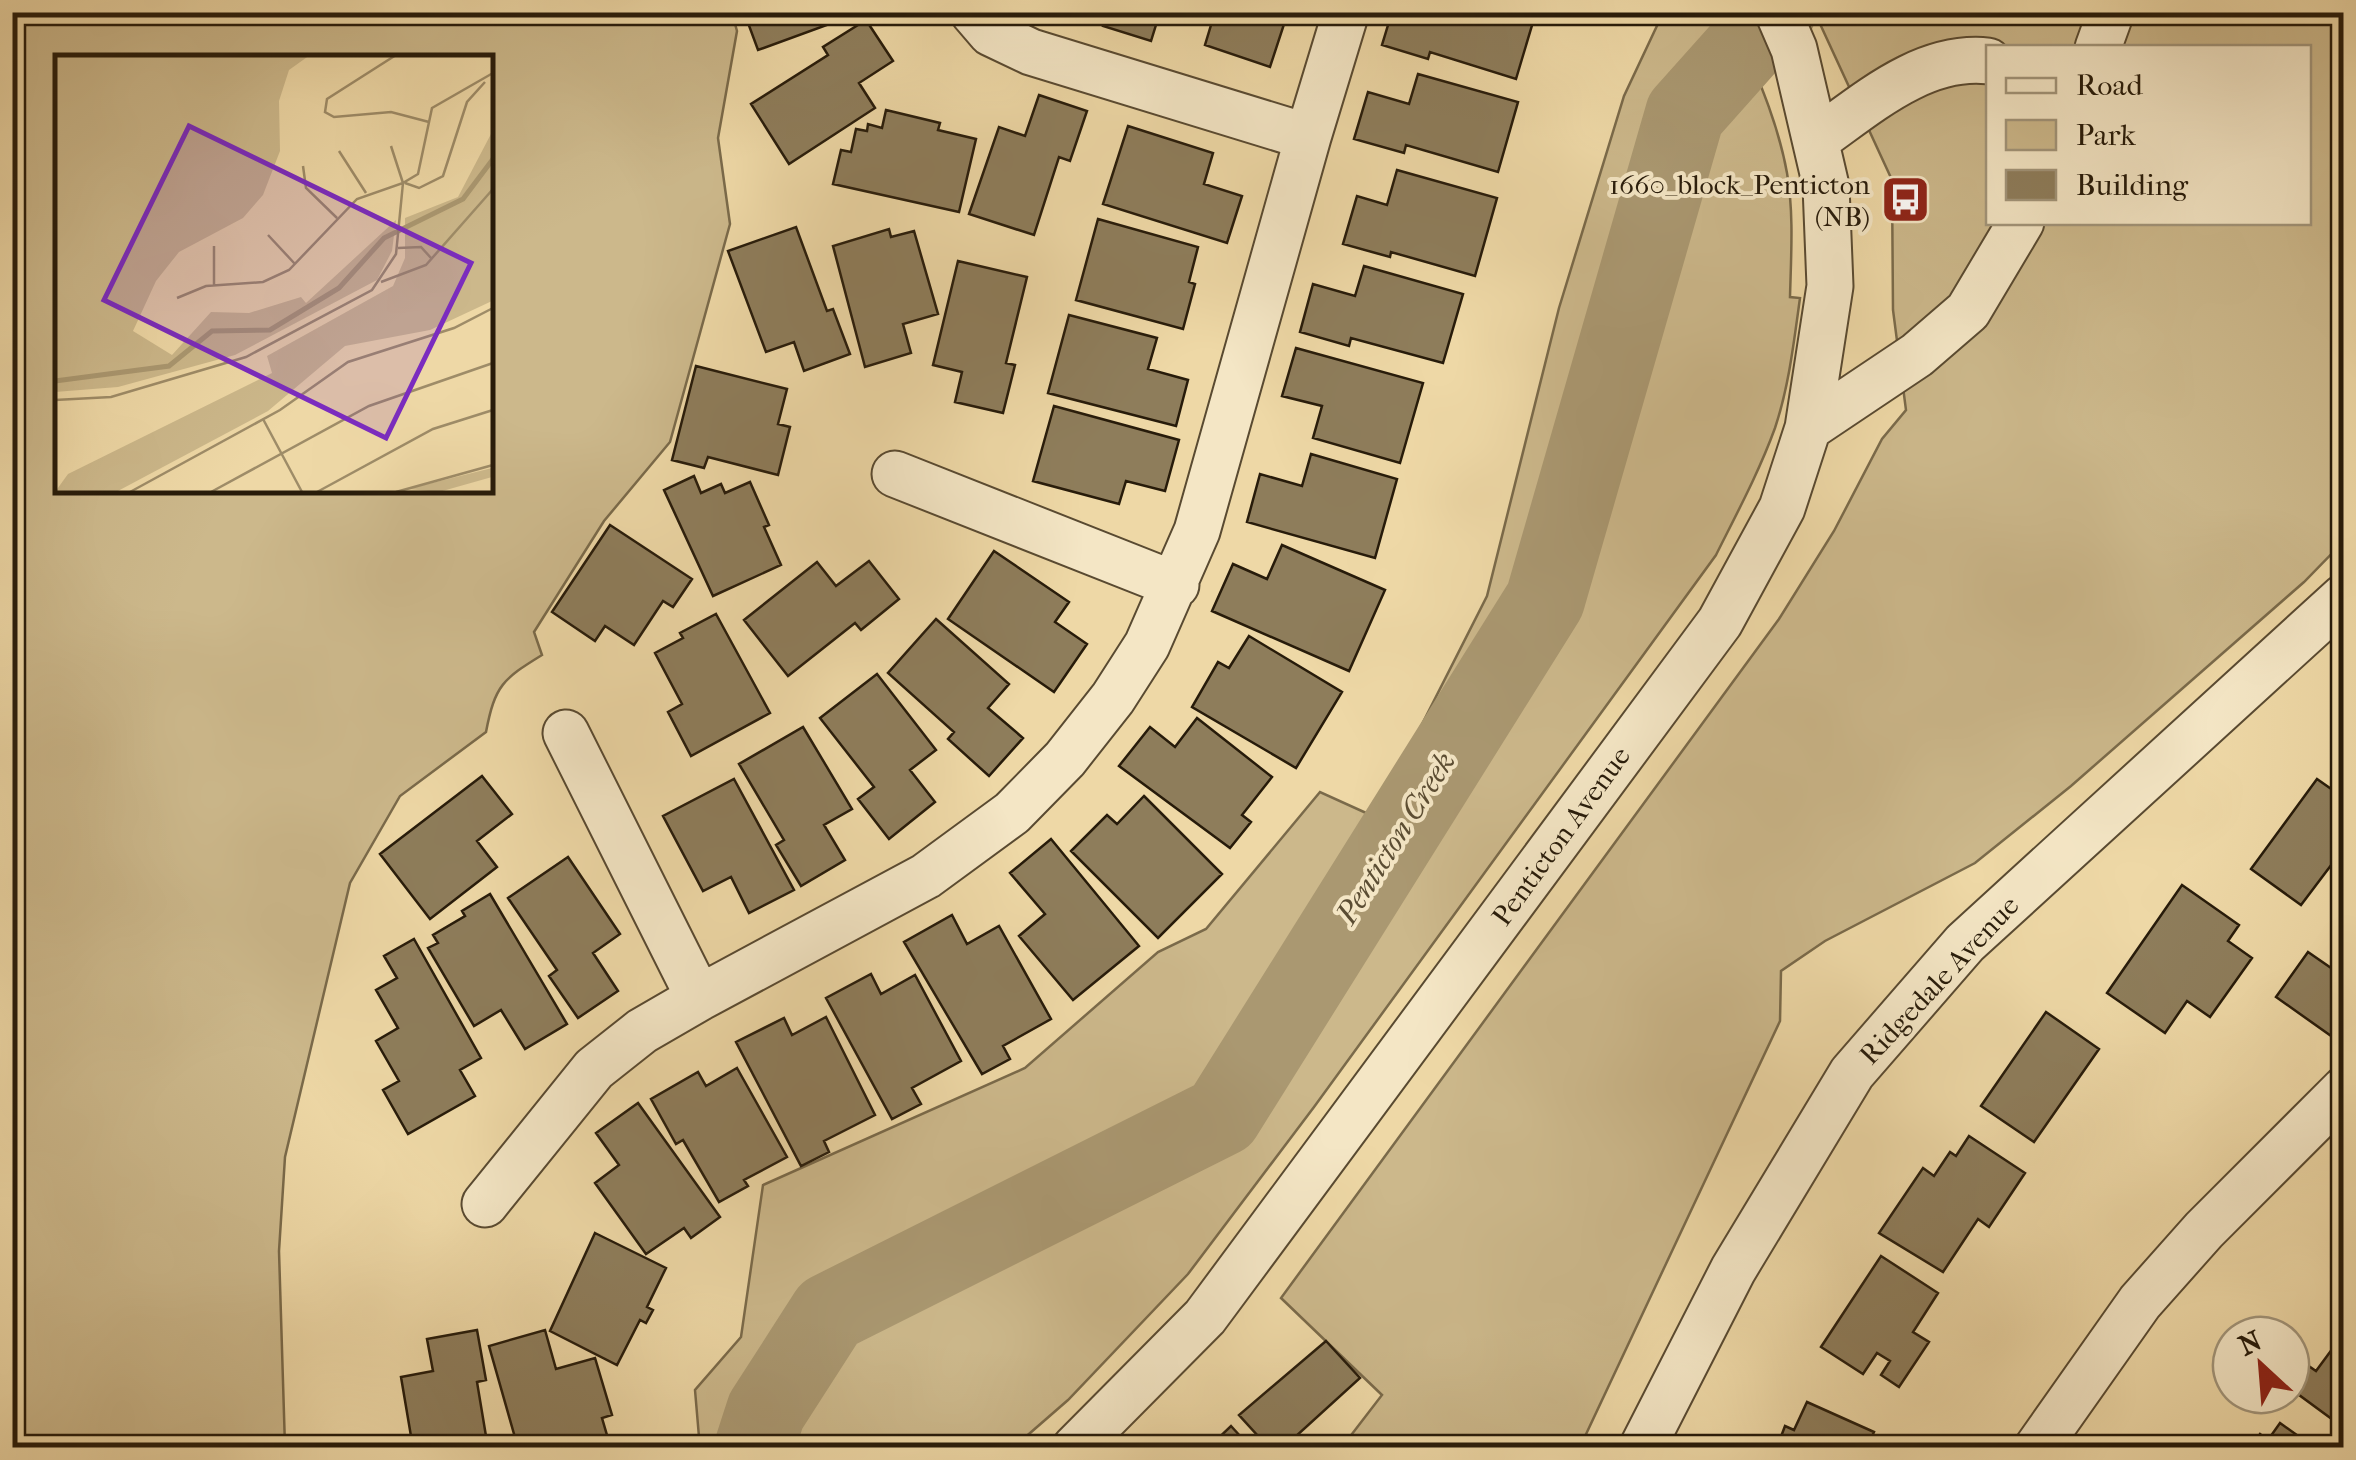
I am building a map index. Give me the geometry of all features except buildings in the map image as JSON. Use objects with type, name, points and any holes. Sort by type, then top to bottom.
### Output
[{"type":"street","points":[[973,12],[992,34],[1031,52],[1308,136]]},
{"type":"street","points":[[485,1204],[594,1068],[642,1031],[699,998],[926,876],[1012,813],[1065,759],[1113,698],[1147,645],[1197,531],[1346,12]]},
{"type":"street","points":[[2099,45],[2111,12]]},
{"type":"street","name":"Penticton Avenue","points":[[1075,1448],[1205,1317],[1720,622],[1782,508],[1808,428],[1830,286],[1826,186],[1786,31]]},
{"type":"street","points":[[1816,140],[1901,80],[1966,59],[1986,62]]},
{"type":"street","points":[[1808,428],[1917,355],[1968,311],[2019,225]]},
{"type":"street","points":[[895,474],[1176,585]]},
{"type":"street","name":"Ridgedale Avenue","points":[[1642,1448],[1733,1270],[1852,1073],[1966,943],[2344,597]]},
{"type":"street","points":[[566,733],[699,998]]},
{"type":"street","points":[[2037,1448],[2140,1302],[2204,1230],[2344,1090]]},
{"type":"green space","points":[[13,13],[732,13],[737,31],[718,138],[730,224],[670,442],[604,521],[534,632],[542,655],[518,671],[497,693],[486,732],[400,796],[350,883],[285,1157],[279,1251],[285,1447],[13,1447]]},
{"type":"green space","points":[[1663,13],[1731,13],[1777,132],[1791,204],[1790,297],[1800,298],[1787,380],[1775,428],[1716,555],[1188,1274],[1068,1400],[1014,1447],[696,1447],[699,1437],[695,1390],[741,1337],[763,1185],[1025,1068],[1158,952],[1206,929],[1320,792],[1375,817],[1487,596],[1559,308],[1624,96]]},
{"type":"green space","points":[[1815,13],[2343,13],[2343,542],[2304,582],[2071,786],[1975,863],[1825,941],[1781,971],[1780,1021],[1580,1447],[1342,1447],[1382,1395],[1281,1298],[1779,619],[1834,531],[1882,439],[1906,410],[1893,310],[1892,180]]},
{"type":"waterway","name":"Penticton Creek","points":[[754,1448],[766,1411],[829,1313],[1222,1116],[1545,600],[1685,114],[1776,12]]},
{"type":"place","name":"1660_block_Penticton (NB)","points":[[1905,200]]}]
